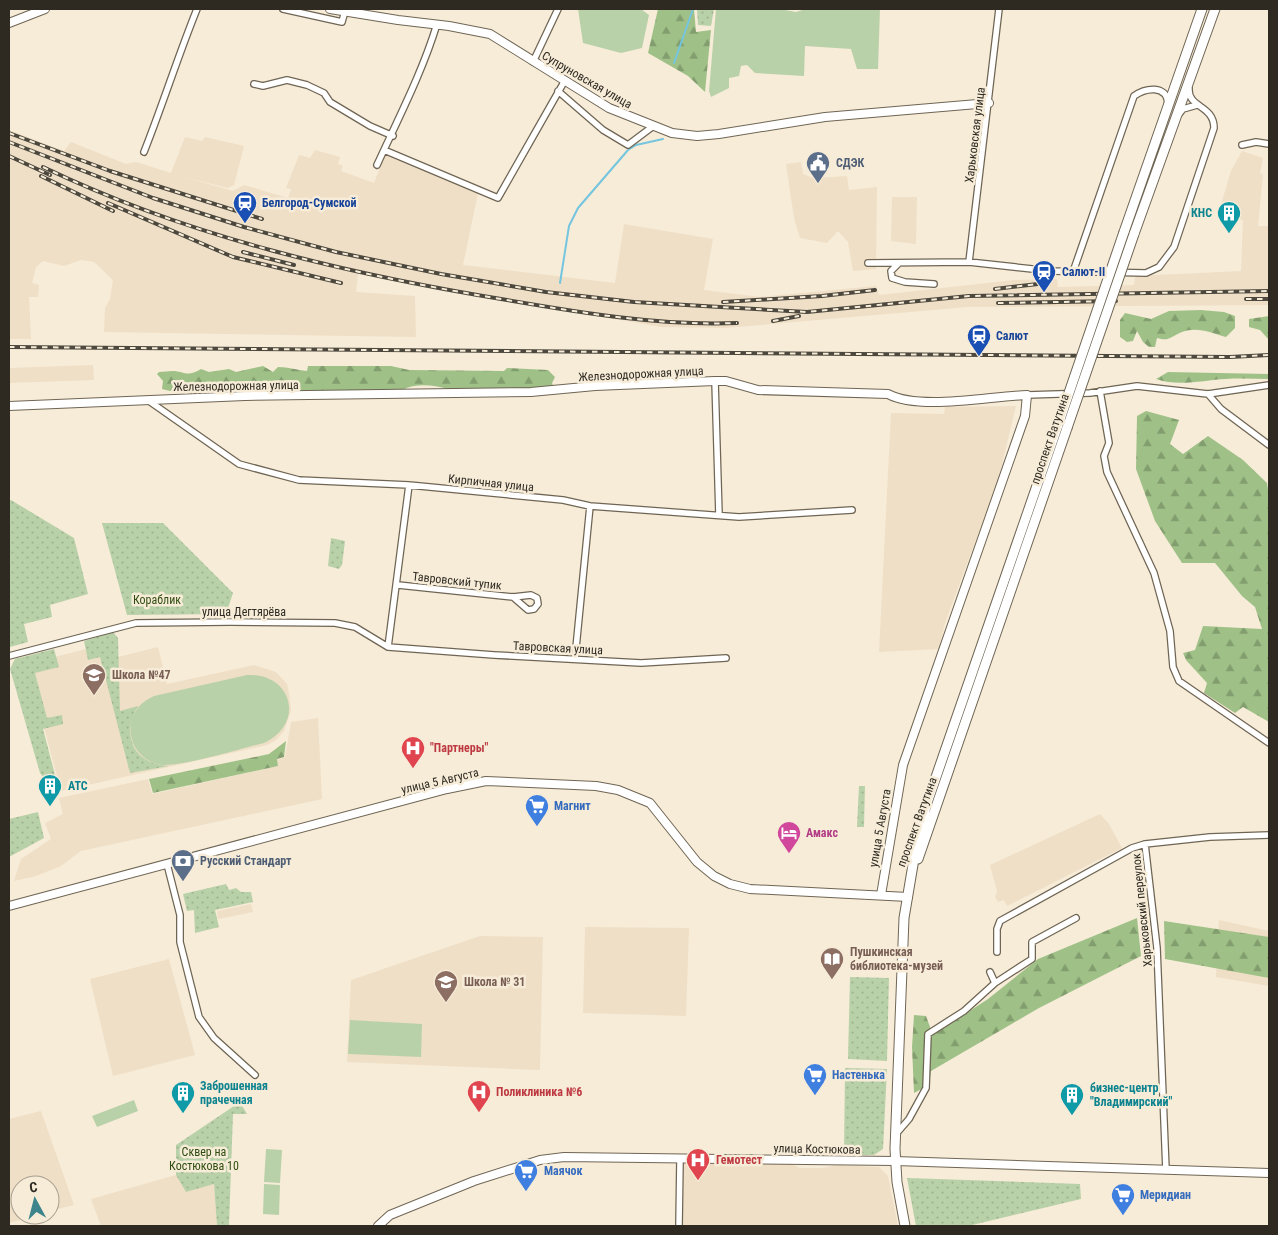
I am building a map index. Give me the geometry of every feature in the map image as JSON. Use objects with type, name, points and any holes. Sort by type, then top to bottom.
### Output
[{"type":"main road","name":"проспект Ватутина","points":[[905,1226],[895,1161],[901,970],[911,878],[1062,426],[1124,232],[1168,111],[1202,9]]},
{"type":"main road","name":"проспект Ватутина","points":[[1062,426],[1178,116],[1215,9]]},
{"type":"street","points":[[9,23],[45,9]]},
{"type":"street","points":[[144,152],[167,95],[177,58],[196,9]]},
{"type":"street","points":[[282,9],[342,22],[345,12]]},
{"type":"street","name":"Супруновская улица","points":[[330,9],[437,24],[490,34],[564,82],[609,108],[652,127],[672,133],[704,136],[825,117],[989,103]]},
{"type":"street","points":[[533,62],[558,9]]},
{"type":"street","name":"Харьковская улица","points":[[968,262],[989,103],[999,9]]},
{"type":"street","points":[[378,165],[384,150],[393,136],[430,46],[437,24]]},
{"type":"street","points":[[254,84],[263,86],[287,80],[307,85],[324,93],[330,102],[362,121],[393,136]]},
{"type":"street","points":[[1162,92],[1173,87],[1178,81]]},
{"type":"street","points":[[384,150],[498,198],[564,82]]},
{"type":"street","points":[[868,263],[968,262],[1072,272],[1146,273],[1159,267],[1168,258],[1174,247],[1214,128],[1211,114],[1198,105],[1188,94],[1189,84]]},
{"type":"street","points":[[1072,272],[1129,105],[1134,96],[1142,91],[1154,89],[1162,92],[1168,98],[1168,111]]},
{"type":"street","points":[[558,92],[603,130],[628,145],[652,127]]},
{"type":"street","points":[[1178,116],[1183,109],[1198,105]]},
{"type":"street","points":[[1242,145],[1256,142],[1269,144]]},
{"type":"street","points":[[899,263],[891,271],[892,278],[906,282],[934,284]]},
{"type":"street","points":[[714,381],[719,515]]},
{"type":"street","name":"Железнодорожная улица","points":[[9,406],[245,396],[531,392],[595,386],[714,381],[726,381],[758,390],[888,394],[899,400],[951,401],[999,396],[1100,391],[1137,386],[1208,394],[1269,385]]},
{"type":"street","points":[[1100,391],[1109,443],[1104,456],[1107,472],[1154,573],[1170,631],[1173,667],[1179,681],[1269,743]]},
{"type":"street","points":[[1208,394],[1222,409],[1269,445]]},
{"type":"street","name":"улица 5 Августа","points":[[882,895],[903,765],[1022,426],[1027,396]]},
{"type":"street","name":"Кирпичная улица","points":[[148,401],[239,464],[299,480],[409,485],[563,500],[590,506],[739,517],[852,510]]},
{"type":"street","points":[[388,647],[398,585],[409,485]]},
{"type":"street","points":[[575,658],[590,506]]},
{"type":"street","name":"Тавровский тупик","points":[[398,585],[513,597]]},
{"type":"street","name":"улица Дегтярёва","points":[[9,656],[122,626],[150,622],[336,623],[356,627],[388,647]]},
{"type":"street","name":"Тавровская улица","points":[[388,647],[641,663],[726,658]]},
{"type":"street","name":"улица 5 Августа","points":[[9,906],[447,788],[486,782],[596,786],[618,790],[650,803],[697,862],[714,876],[730,884],[750,889],[908,897]]},
{"type":"street","points":[[1145,844],[1210,837],[1269,835]]},
{"type":"street","name":"Харьковский переулок","points":[[997,952],[997,929],[1000,921],[1132,848],[1145,844],[1157,948],[1166,1170]]},
{"type":"street","points":[[168,864],[180,915],[180,942],[198,1017],[214,1038],[255,1076]]},
{"type":"street","points":[[896,1134],[909,1120],[926,1088],[928,1034],[964,1011],[995,983],[1032,959],[1032,942],[1076,918]]},
{"type":"street","points":[[990,972],[995,983]]},
{"type":"street","name":"улица Костюкова","points":[[378,1226],[390,1215],[434,1196],[540,1160],[564,1157],[895,1161],[1269,1174]]},
{"type":"street","points":[[679,1226],[680,1159]]},
{"type":"shaded area","points":[[9,130],[64,151],[71,142],[126,164],[136,162],[171,173],[185,137],[202,141],[205,137],[244,146],[234,185],[228,188],[184,177],[233,191],[244,185],[288,198],[291,189],[286,188],[299,155],[310,158],[315,150],[340,157],[338,164],[343,166],[341,171],[374,183],[385,155],[478,193],[463,265],[615,283],[624,224],[713,239],[704,290],[760,297],[876,286],[879,295],[1014,280],[1057,279],[1058,287],[1134,285],[1135,276],[1241,271],[1243,220],[1217,218],[1231,171],[1242,151],[1263,158],[1260,173],[1263,174],[1258,226],[1269,226],[1269,305],[968,307],[725,328],[661,327],[358,274],[356,292],[415,296],[416,337],[104,332],[105,308],[110,299],[113,280],[94,262],[81,260],[64,266],[43,261],[36,267],[32,283],[39,285],[38,297],[29,297],[31,339],[9,339]]},
{"type":"shaded area","points":[[801,162],[803,174],[813,178],[847,176],[849,190],[877,187],[876,269],[853,271],[848,242],[838,231],[827,243],[800,238],[794,218],[786,164]]},
{"type":"shaded area","points":[[892,197],[917,197],[916,244],[891,241]]},
{"type":"shaded area","points":[[93,365],[94,380],[9,383],[9,368]]},
{"type":"shaded area","points":[[1016,406],[998,481],[945,623],[939,649],[879,652],[891,413],[944,414],[945,407]]},
{"type":"shaded area","points":[[114,642],[118,657],[158,647],[167,684],[254,665],[276,672],[287,684],[289,693],[291,711],[284,731],[276,740],[267,745],[61,791],[27,664]]},
{"type":"shaded area","points":[[318,718],[322,799],[81,851],[61,866],[36,876],[14,881],[21,859],[51,839],[45,823],[63,814],[59,798],[148,779],[152,794],[278,766],[277,760],[285,757],[291,722]]},
{"type":"shaded area","points":[[1100,814],[1109,824],[1122,848],[1007,906],[1004,900],[998,902],[995,897],[997,891],[990,865]]},
{"type":"shaded area","points":[[251,904],[253,912],[218,919],[217,911]]},
{"type":"shaded area","points":[[1219,920],[1269,931],[1269,986],[1216,977]]},
{"type":"shaded area","points":[[585,927],[689,928],[686,1016],[583,1013]]},
{"type":"shaded area","name":"Школа № 31","points":[[480,936],[543,937],[540,1070],[347,1062],[351,980]]},
{"type":"shaded area","points":[[169,959],[195,1055],[113,1076],[90,979]]},
{"type":"shaded area","points":[[41,1111],[74,1205],[60,1208],[60,1175],[10,1175],[9,1223],[9,1119]]},
{"type":"shaded area","points":[[789,1163],[800,1168],[823,1168],[836,1165],[879,1167],[888,1176],[898,1226],[682,1226],[683,1164]]},
{"type":"shaded area","points":[[176,1175],[186,1191],[214,1184],[217,1226],[101,1226],[91,1199]]},
{"type":"green space","points":[[578,9],[641,9],[649,15],[642,48],[621,53],[583,43]]},
{"type":"green space","points":[[658,9],[694,9],[696,32],[711,30],[705,92],[688,76],[648,53]]},
{"type":"green space","points":[[697,9],[714,9],[711,26],[698,25]]},
{"type":"green space","points":[[716,9],[780,9],[796,12],[806,9],[880,9],[878,69],[857,69],[851,49],[805,46],[804,76],[755,73],[747,65],[741,66],[739,76],[729,78],[729,88],[711,97],[709,91]]},
{"type":"green space","points":[[1201,310],[1224,312],[1235,316],[1235,328],[1226,337],[1204,331],[1188,330],[1168,339],[1157,338],[1155,347],[1149,347],[1143,342],[1137,331],[1133,341],[1127,342],[1120,337],[1120,320],[1125,313],[1151,319],[1169,311]]},
{"type":"green space","points":[[1269,316],[1269,340],[1260,330],[1249,327],[1249,319]]},
{"type":"green space","points":[[263,366],[273,372],[278,367],[307,371],[308,366],[391,366],[409,370],[504,371],[507,368],[548,370],[555,377],[552,383],[554,388],[448,389],[425,385],[413,386],[402,390],[300,393],[170,391],[162,389],[163,381],[157,374],[159,372],[176,371],[189,374],[201,369],[209,372],[229,369],[236,372]]},
{"type":"green space","points":[[1168,372],[1269,374],[1269,379],[1232,379],[1173,383],[1156,379]]},
{"type":"green space","points":[[1146,411],[1179,420],[1170,444],[1183,454],[1208,436],[1243,460],[1267,483],[1269,497],[1269,722],[1243,707],[1235,713],[1204,693],[1207,683],[1186,660],[1183,653],[1195,650],[1203,626],[1262,629],[1255,607],[1242,596],[1215,563],[1182,563],[1155,521],[1136,469],[1137,416]]},
{"type":"green space","points":[[11,500],[74,538],[88,594],[50,605],[52,617],[24,624],[28,642],[10,647],[9,501]]},
{"type":"green space","name":"Кораблик","points":[[102,523],[163,523],[233,593],[226,614],[127,615]]},
{"type":"green space","points":[[331,538],[345,541],[342,565],[339,569],[328,566]]},
{"type":"green space","points":[[113,632],[118,638],[120,711],[138,706],[131,727],[131,737],[134,746],[139,754],[147,760],[169,766],[130,773],[100,657],[88,660],[84,641]]},
{"type":"green space","points":[[54,649],[59,667],[35,673],[47,718],[62,715],[63,724],[43,729],[59,790],[49,785],[40,773],[10,669],[15,659]]},
{"type":"green space","points":[[247,675],[262,677],[275,682],[283,690],[288,701],[289,712],[285,724],[277,734],[264,743],[172,765],[155,764],[144,757],[135,747],[131,735],[131,722],[138,708],[149,698]]},
{"type":"green space","points":[[286,741],[284,757],[277,759],[278,766],[153,793],[149,779],[269,754]]},
{"type":"green space","points":[[859,786],[865,786],[864,827],[857,827]]},
{"type":"green space","points":[[38,812],[44,838],[9,857],[9,819]]},
{"type":"green space","points":[[226,884],[229,890],[236,888],[241,892],[251,892],[253,902],[215,910],[219,927],[195,933],[194,910],[187,911],[183,894]]},
{"type":"green space","points":[[1137,918],[1141,956],[1039,1008],[931,1071],[929,1085],[914,1093],[912,1047],[914,1015],[926,1016],[933,1035],[988,999],[1038,959]]},
{"type":"green space","points":[[1164,921],[1269,937],[1269,978],[1165,959]]},
{"type":"green space","points":[[850,977],[889,978],[887,1061],[848,1059]]},
{"type":"green space","points":[[350,1020],[422,1024],[421,1057],[348,1054]]},
{"type":"green space","points":[[845,1068],[887,1069],[883,1149],[874,1155],[844,1155]]},
{"type":"green space","points":[[134,1100],[138,1111],[97,1127],[92,1116]]},
{"type":"green space","name":"Сквер на Костюкова 10","points":[[240,1102],[247,1114],[233,1114],[229,1226],[217,1226],[214,1184],[186,1192],[176,1175],[176,1145]]},
{"type":"green space","points":[[266,1149],[282,1150],[280,1183],[264,1182]]},
{"type":"green space","points":[[907,1178],[1080,1184],[1081,1199],[968,1226],[916,1226]]},
{"type":"green space","points":[[264,1184],[280,1185],[279,1215],[263,1214]]},
{"type":"waterway","points":[[674,63],[693,9]]},
{"type":"waterway","points":[[560,283],[569,226],[578,208],[628,150],[636,145],[663,139]]},
{"type":"railway","points":[[9,133],[110,171],[262,219]]},
{"type":"railway","points":[[9,142],[153,198],[244,227],[336,252],[441,274],[546,292],[634,302],[807,312],[969,296],[1269,291]]},
{"type":"railway","points":[[9,156],[50,175]]},
{"type":"railway","points":[[43,167],[98,192],[155,214],[212,233],[329,265],[447,290],[621,318],[737,323]]},
{"type":"railway","points":[[41,176],[113,211]]},
{"type":"railway","points":[[108,203],[233,257],[341,283]]},
{"type":"railway","points":[[243,252],[294,265]]},
{"type":"railway","points":[[995,289],[1038,284]]},
{"type":"railway","points":[[723,302],[822,296],[875,290]]},
{"type":"railway","points":[[1246,299],[1269,299]]},
{"type":"railway","points":[[998,303],[1116,301]]},
{"type":"railway","points":[[773,321],[799,316]]},
{"type":"railway","points":[[9,347],[1230,357],[1269,355]]},
{"type":"place","name":"СДЭК","points":[[818,184]]},
{"type":"place","name":"Белгород-Сумской","points":[[245,224]]},
{"type":"place","name":"КНС","points":[[1229,234]]},
{"type":"place","name":"Салют-II","points":[[1044,293]]},
{"type":"place","name":"Салют","points":[[979,357]]},
{"type":"place","name":"Школа №47","points":[[94,696]]},
{"type":"place","name":"\"Партнеры\"","points":[[413,769]]},
{"type":"place","name":"АТС","points":[[50,807]]},
{"type":"place","name":"Магнит","points":[[537,827]]},
{"type":"place","name":"Амакс","points":[[789,854]]},
{"type":"place","name":"Русский Стандарт","points":[[183,882]]},
{"type":"place","name":"Пушкинская библиотека-музей","points":[[832,980]]},
{"type":"place","name":"Школа № 31","points":[[446,1003]]},
{"type":"place","name":"Настенька","points":[[815,1096]]},
{"type":"place","name":"Поликлиника №6","points":[[479,1113]]},
{"type":"place","name":"Заброшенная прачечная","points":[[183,1114]]},
{"type":"place","name":"бизнес-центр \"Владимирский\"","points":[[1072,1116]]},
{"type":"place","name":"Гемотест","points":[[698,1181]]},
{"type":"place","name":"Маячок","points":[[526,1192]]},
{"type":"place","name":"Меридиан","points":[[1123,1216]]}]
